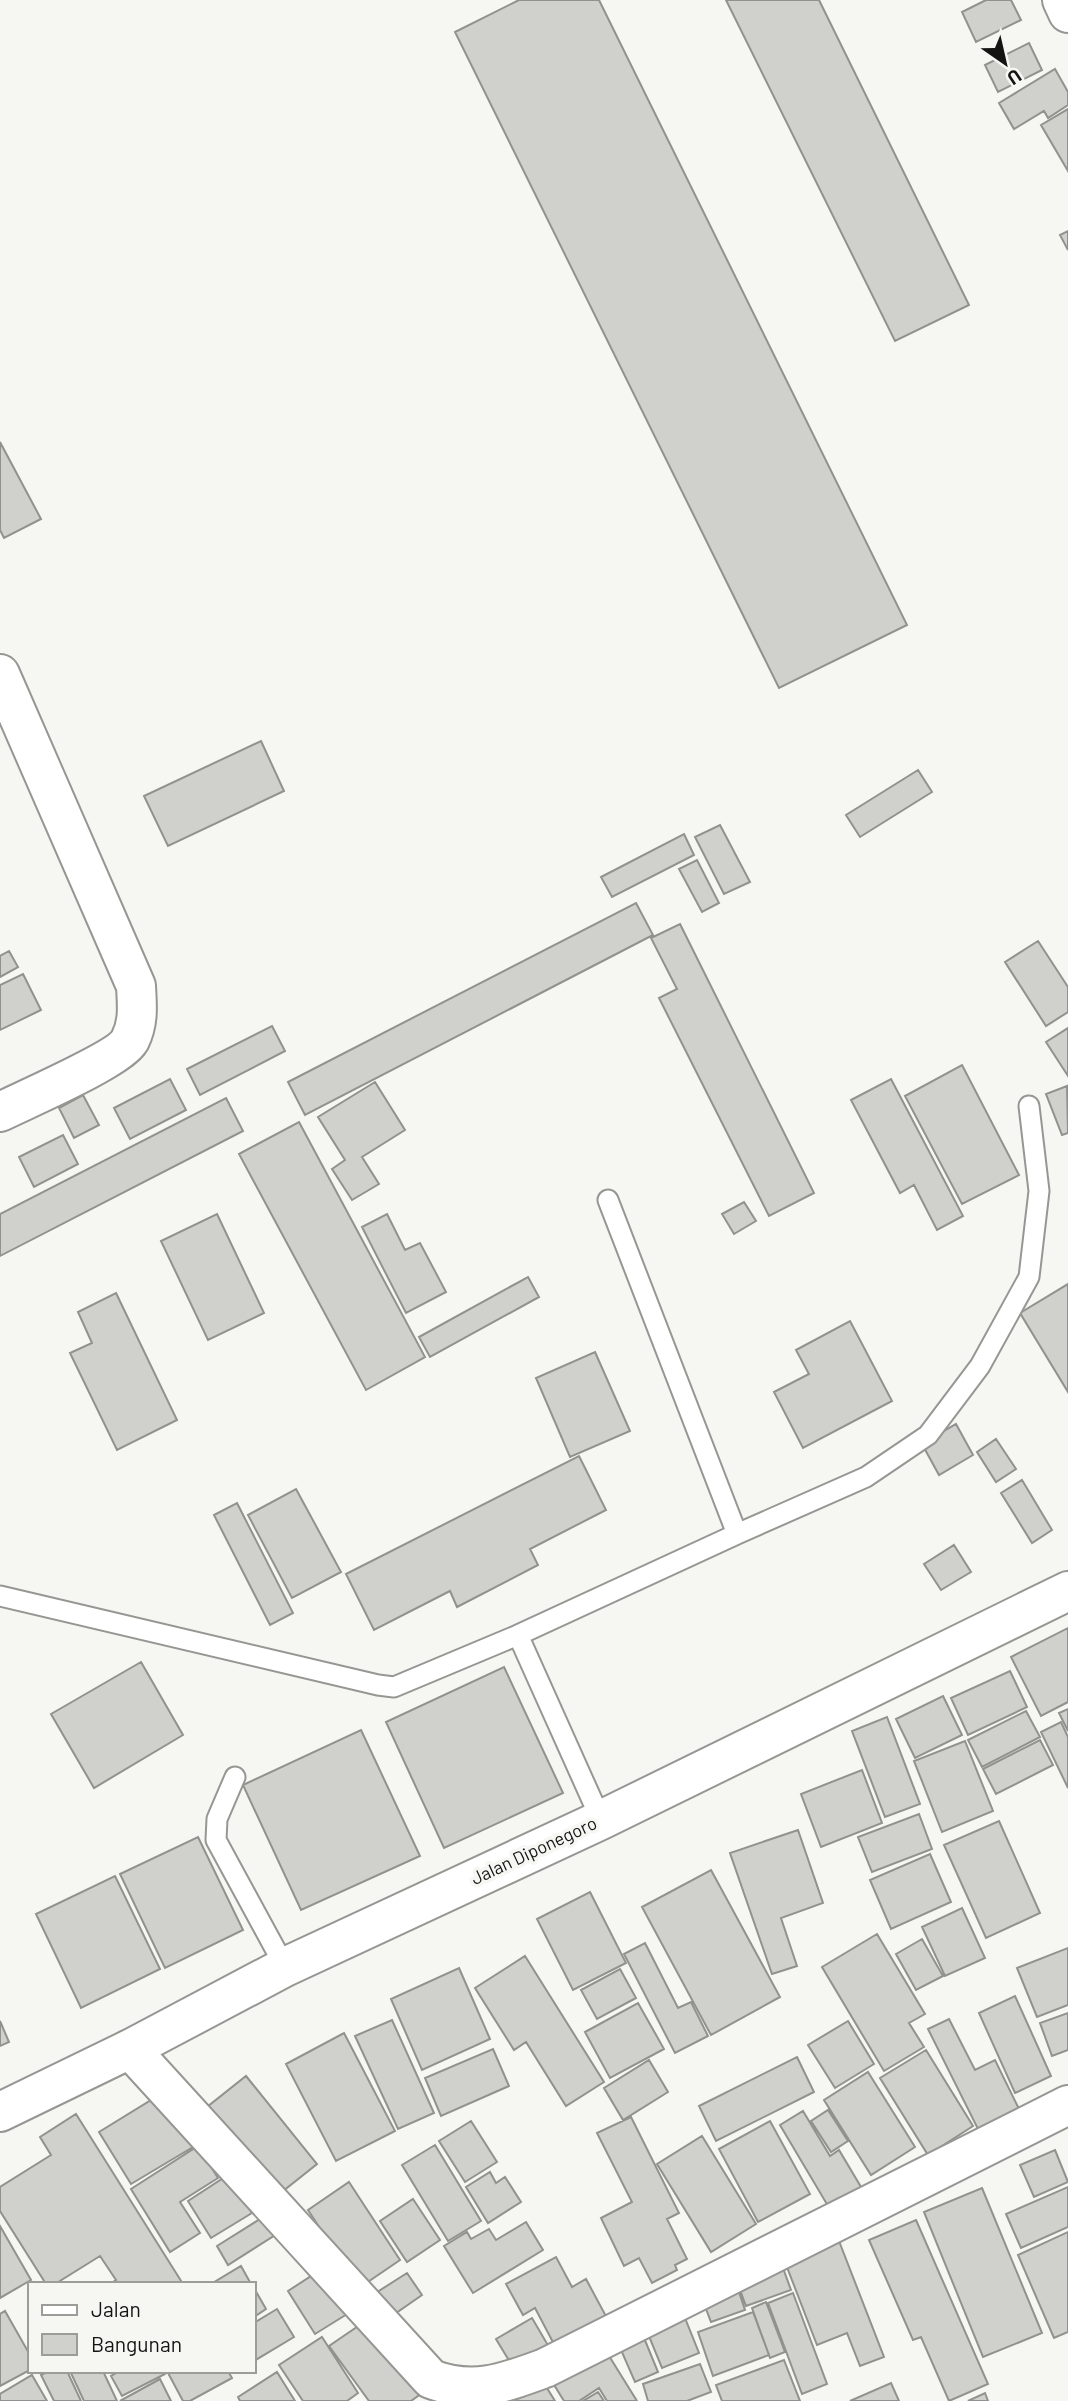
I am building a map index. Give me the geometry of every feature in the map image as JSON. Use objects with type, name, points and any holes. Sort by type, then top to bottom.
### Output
[{"type":"street","points":[[1062,0],[1068,13]]},
{"type":"street","points":[[0,674],[136,986],[137,1019],[129,1043],[92,1067],[0,1112]]},
{"type":"street","name":"Jalan Diponegoro","points":[[0,2112],[130,2049],[285,1967],[601,1820],[1068,1591]]},
{"type":"street","points":[[130,2049],[431,2379],[454,2393],[505,2383],[545,2368],[1068,2105]]},
{"type":"lane","points":[[0,1596],[394,1687],[518,1635],[866,1477],[928,1435],[980,1366],[1029,1276],[1038,1191],[1029,1106]]},
{"type":"lane","points":[[608,1200],[737,1534]]},
{"type":"lane","points":[[518,1635],[601,1820]]},
{"type":"lane","points":[[235,1777],[217,1819],[216,1840],[285,1967]]},
{"type":"building","points":[[519,0],[599,0],[907,625],[779,688],[455,32]]},
{"type":"building","points":[[726,0],[819,0],[969,305],[895,341]]},
{"type":"building","points":[[986,0],[1011,0],[1021,20],[976,42],[962,12]]},
{"type":"building","points":[[1029,43],[1042,70],[998,92],[985,65]]},
{"type":"building","points":[[1055,69],[1068,92],[1068,105],[1048,118],[1044,111],[1014,129],[999,103]]},
{"type":"building","points":[[1068,109],[1068,171],[1041,125]]},
{"type":"building","points":[[1068,231],[1068,250],[1060,235]]},
{"type":"building","points":[[0,442],[41,519],[4,538],[0,530]]},
{"type":"building","points":[[261,741],[284,791],[168,846],[144,796]]},
{"type":"building","points":[[918,770],[932,792],[860,837],[846,815]]},
{"type":"building","points":[[720,825],[750,882],[724,894],[695,837]]},
{"type":"building","points":[[684,834],[694,855],[612,897],[601,877]]},
{"type":"building","points":[[697,860],[719,903],[702,912],[679,869]]},
{"type":"building","points":[[636,903],[653,935],[305,1115],[288,1082]]},
{"type":"building","points":[[680,924],[814,1193],[769,1216],[659,998],[677,989],[651,938]]},
{"type":"building","points":[[1038,941],[1068,987],[1068,1012],[1046,1026],[1005,962]]},
{"type":"building","points":[[9,951],[18,967],[0,977],[0,956]]},
{"type":"building","points":[[23,974],[41,1010],[0,1030],[0,985]]},
{"type":"building","points":[[272,1026],[285,1051],[200,1095],[187,1069]]},
{"type":"building","points":[[1068,1028],[1068,1076],[1046,1042]]},
{"type":"building","points":[[962,1065],[1019,1175],[962,1204],[905,1096]]},
{"type":"building","points":[[170,1079],[186,1110],[130,1139],[114,1108]]},
{"type":"building","points":[[891,1079],[963,1216],[937,1230],[914,1185],[900,1193],[851,1100]]},
{"type":"building","points":[[375,1082],[405,1130],[362,1157],[379,1184],[352,1200],[332,1169],[345,1160],[318,1117]]},
{"type":"building","points":[[1067,1086],[1068,1133],[1062,1135],[1046,1094]]},
{"type":"building","points":[[83,1095],[99,1125],[74,1138],[59,1108]]},
{"type":"building","points":[[226,1098],[243,1131],[0,1256],[0,1214]]},
{"type":"building","points":[[299,1122],[425,1357],[366,1390],[239,1154]]},
{"type":"building","points":[[63,1135],[78,1164],[34,1187],[19,1157]]},
{"type":"building","points":[[744,1202],[756,1221],[734,1234],[722,1214]]},
{"type":"building","points":[[217,1214],[264,1313],[208,1340],[161,1241]]},
{"type":"building","points":[[387,1214],[405,1250],[420,1243],[446,1292],[406,1313],[362,1227]]},
{"type":"building","points":[[528,1277],[539,1297],[430,1357],[419,1337]]},
{"type":"building","points":[[1068,1284],[1068,1392],[1020,1313]]},
{"type":"building","points":[[116,1293],[177,1420],[117,1450],[70,1353],[92,1343],[78,1312]]},
{"type":"building","points":[[850,1321],[892,1401],[803,1448],[774,1392],[809,1374],[796,1350]]},
{"type":"building","points":[[595,1352],[630,1431],[570,1457],[536,1378]]},
{"type":"building","points":[[956,1424],[973,1455],[939,1475],[922,1444]]},
{"type":"building","points":[[996,1439],[1016,1469],[996,1482],[977,1452]]},
{"type":"building","points":[[579,1456],[606,1510],[530,1549],[538,1565],[457,1607],[450,1591],[374,1630],[346,1574]]},
{"type":"building","points":[[1022,1480],[1052,1530],[1032,1543],[1001,1493]]},
{"type":"building","points":[[296,1489],[341,1572],[292,1598],[248,1515]]},
{"type":"building","points":[[237,1503],[293,1613],[270,1625],[214,1515]]},
{"type":"building","points":[[954,1545],[971,1572],[941,1590],[924,1564]]},
{"type":"building","points":[[1068,1628],[1068,1702],[1041,1716],[1011,1657]]},
{"type":"building","points":[[141,1662],[183,1735],[94,1788],[51,1714]]},
{"type":"building","points":[[504,1667],[563,1793],[444,1848],[386,1722]]},
{"type":"building","points":[[1010,1671],[1027,1707],[968,1735],[951,1698]]},
{"type":"building","points":[[943,1696],[962,1735],[915,1758],[896,1719]]},
{"type":"building","points":[[1068,1709],[1068,1731],[1059,1713]]},
{"type":"building","points":[[1026,1711],[1040,1737],[982,1767],[968,1740]]},
{"type":"building","points":[[887,1717],[920,1804],[885,1817],[852,1731]]},
{"type":"building","points":[[1061,1722],[1068,1737],[1068,1788],[1041,1732]]},
{"type":"building","points":[[361,1730],[420,1856],[301,1910],[243,1785]]},
{"type":"building","points":[[1040,1740],[1053,1765],[996,1794],[983,1769]]},
{"type":"building","points":[[965,1741],[993,1811],[942,1832],[914,1761]]},
{"type":"building","points":[[862,1770],[882,1823],[821,1847],[801,1794]]},
{"type":"building","points":[[919,1814],[932,1849],[872,1872],[858,1837]]},
{"type":"building","points":[[999,1821],[1040,1913],[986,1938],[944,1845]]},
{"type":"building","points":[[798,1830],[823,1903],[781,1918],[797,1966],[772,1974],[730,1853]]},
{"type":"building","points":[[198,1837],[243,1930],[165,1968],[120,1874]]},
{"type":"building","points":[[930,1854],[951,1902],[891,1929],[870,1880]]},
{"type":"building","points":[[711,1870],[780,1997],[711,2035],[642,1907]]},
{"type":"building","points":[[115,1876],[160,1969],[81,2008],[36,1914]]},
{"type":"building","points":[[590,1892],[626,1963],[573,1990],[537,1919]]},
{"type":"building","points":[[962,1908],[985,1958],[945,1976],[922,1927]]},
{"type":"building","points":[[877,1934],[925,2014],[909,2023],[924,2047],[884,2071],[822,1967]]},
{"type":"building","points":[[922,1939],[943,1976],[916,1990],[896,1954]]},
{"type":"building","points":[[645,1943],[678,2008],[691,2002],[708,2036],[675,2053],[624,1954]]},
{"type":"building","points":[[1068,1948],[1068,2005],[1037,2017],[1017,1968]]},
{"type":"building","points":[[525,1956],[604,2082],[566,2106],[526,2042],[514,2050],[475,1988]]},
{"type":"building","points":[[459,1968],[490,2039],[422,2070],[391,1999]]},
{"type":"building","points":[[620,1969],[636,1998],[597,2019],[581,1990]]},
{"type":"building","points":[[1015,1996],[1051,2076],[1015,2093],[979,2013]]},
{"type":"building","points":[[638,2003],[664,2049],[610,2078],[585,2032]]},
{"type":"building","points":[[1068,2013],[1068,2050],[1052,2056],[1040,2023]]},
{"type":"building","points":[[949,2019],[975,2070],[995,2060],[1020,2111],[979,2131],[928,2029]]},
{"type":"building","points":[[392,2020],[434,2113],[398,2129],[355,2036]]},
{"type":"building","points":[[0,2021],[9,2042],[0,2046]]},
{"type":"building","points":[[848,2021],[874,2064],[835,2088],[808,2045]]},
{"type":"building","points":[[344,2033],[395,2131],[336,2161],[286,2064]]},
{"type":"building","points":[[493,2049],[509,2086],[441,2116],[425,2078]]},
{"type":"building","points":[[926,2050],[973,2126],[928,2155],[880,2078]]},
{"type":"building","points":[[797,2057],[814,2092],[716,2141],[699,2106]]},
{"type":"building","points":[[649,2060],[668,2092],[623,2120],[604,2088]]},
{"type":"building","points":[[868,2072],[915,2147],[871,2175],[824,2100]]},
{"type":"building","points":[[246,2076],[317,2164],[273,2199],[202,2111]]},
{"type":"building","points":[[161,2094],[193,2147],[131,2184],[99,2132]]},
{"type":"building","points":[[828,2110],[848,2141],[831,2152],[811,2121]]},
{"type":"building","points":[[803,2111],[830,2156],[839,2150],[861,2187],[828,2206],[780,2125]]},
{"type":"building","points":[[76,2114],[182,2282],[113,2282],[116,2280],[100,2256],[58,2282],[45,2282],[0,2211],[0,2187],[51,2155],[40,2137]]},
{"type":"building","points":[[631,2117],[679,2213],[667,2219],[687,2259],[675,2265],[677,2270],[652,2283],[639,2258],[624,2266],[601,2218],[632,2202],[597,2133]]},
{"type":"building","points":[[471,2121],[497,2162],[465,2182],[439,2141]]},
{"type":"building","points":[[770,2121],[810,2194],[758,2222],[719,2149]]},
{"type":"building","points":[[702,2136],[756,2224],[711,2252],[657,2164]]},
{"type":"building","points":[[435,2145],[481,2221],[448,2241],[402,2165]]},
{"type":"building","points":[[198,2146],[218,2178],[180,2202],[200,2233],[170,2252],[131,2189]]},
{"type":"building","points":[[1055,2150],[1068,2182],[1034,2197],[1020,2165]]},
{"type":"building","points":[[490,2172],[496,2183],[505,2177],[521,2202],[488,2223],[466,2187]]},
{"type":"building","points":[[228,2175],[252,2213],[211,2238],[188,2201]]},
{"type":"building","points":[[349,2182],[400,2260],[359,2288],[308,2210]]},
{"type":"building","points":[[1068,2187],[1068,2227],[1021,2248],[1006,2214]]},
{"type":"building","points":[[982,2188],[1042,2333],[983,2357],[924,2212]]},
{"type":"building","points":[[413,2199],[440,2240],[407,2262],[380,2221]]},
{"type":"building","points":[[268,2214],[280,2232],[228,2265],[217,2246]]},
{"type":"building","points":[[916,2220],[988,2384],[949,2401],[921,2337],[913,2340],[869,2240]]},
{"type":"building","points":[[526,2222],[543,2250],[473,2293],[444,2246],[467,2232],[471,2239],[489,2229],[496,2240]]},
{"type":"building","points":[[0,2226],[31,2280],[0,2298]]},
{"type":"building","points":[[1068,2232],[1068,2332],[1054,2338],[1018,2255]]},
{"type":"building","points":[[839,2241],[884,2357],[860,2366],[847,2333],[817,2345],[785,2262]]},
{"type":"building","points":[[556,2257],[572,2287],[586,2279],[608,2320],[556,2348],[535,2308],[523,2315],[506,2284]]},
{"type":"building","points":[[779,2257],[791,2290],[746,2306],[734,2274]]},
{"type":"building","points":[[241,2266],[250,2282],[214,2282]]},
{"type":"building","points":[[325,2267],[352,2311],[315,2334],[288,2291]]},
{"type":"building","points":[[407,2273],[422,2295],[386,2320],[371,2296]]},
{"type":"building","points":[[738,2289],[745,2310],[711,2322],[703,2301]]},
{"type":"building","points":[[256,2292],[266,2309],[256,2316]]},
{"type":"building","points":[[793,2293],[827,2384],[802,2394],[768,2303]]},
{"type":"building","points":[[766,2302],[785,2352],[770,2358],[752,2308]]},
{"type":"building","points":[[277,2309],[294,2337],[256,2360],[256,2322]]},
{"type":"building","points":[[5,2311],[28,2351],[28,2371],[0,2386],[0,2314]]},
{"type":"building","points":[[753,2312],[769,2355],[713,2376],[698,2332]]},
{"type":"building","points":[[683,2313],[699,2353],[662,2368],[646,2329]]},
{"type":"building","points":[[370,2318],[429,2388],[411,2401],[369,2401],[329,2346]]},
{"type":"building","points":[[532,2318],[549,2347],[513,2367],[496,2339]]},
{"type":"building","points":[[642,2333],[658,2372],[635,2382],[618,2343]]},
{"type":"building","points":[[322,2337],[358,2393],[347,2401],[303,2401],[279,2365]]},
{"type":"building","points":[[601,2343],[637,2401],[607,2401],[599,2388],[579,2401],[564,2401],[548,2375]]},
{"type":"building","points":[[784,2360],[800,2401],[722,2401],[716,2385]]},
{"type":"building","points":[[700,2364],[711,2392],[687,2401],[648,2401],[643,2384]]},
{"type":"building","points":[[277,2372],[295,2401],[240,2401],[238,2397]]},
{"type":"building","points":[[537,2372],[555,2401],[506,2401]]},
{"type":"building","points":[[68,2373],[81,2401],[54,2401],[41,2375]]},
{"type":"building","points":[[71,2373],[104,2373],[117,2401],[84,2401]]},
{"type":"building","points":[[116,2373],[165,2374],[122,2396],[111,2376]]},
{"type":"building","points":[[168,2373],[229,2373],[232,2378],[190,2401],[183,2401]]},
{"type":"building","points":[[32,2375],[47,2401],[0,2401],[0,2394]]},
{"type":"building","points":[[160,2379],[171,2401],[120,2401]]},
{"type":"building","points":[[891,2383],[899,2401],[850,2401]]},
{"type":"building","points":[[598,2392],[604,2401],[583,2401]]},
{"type":"building","points":[[985,2393],[988,2401],[968,2401]]}]
